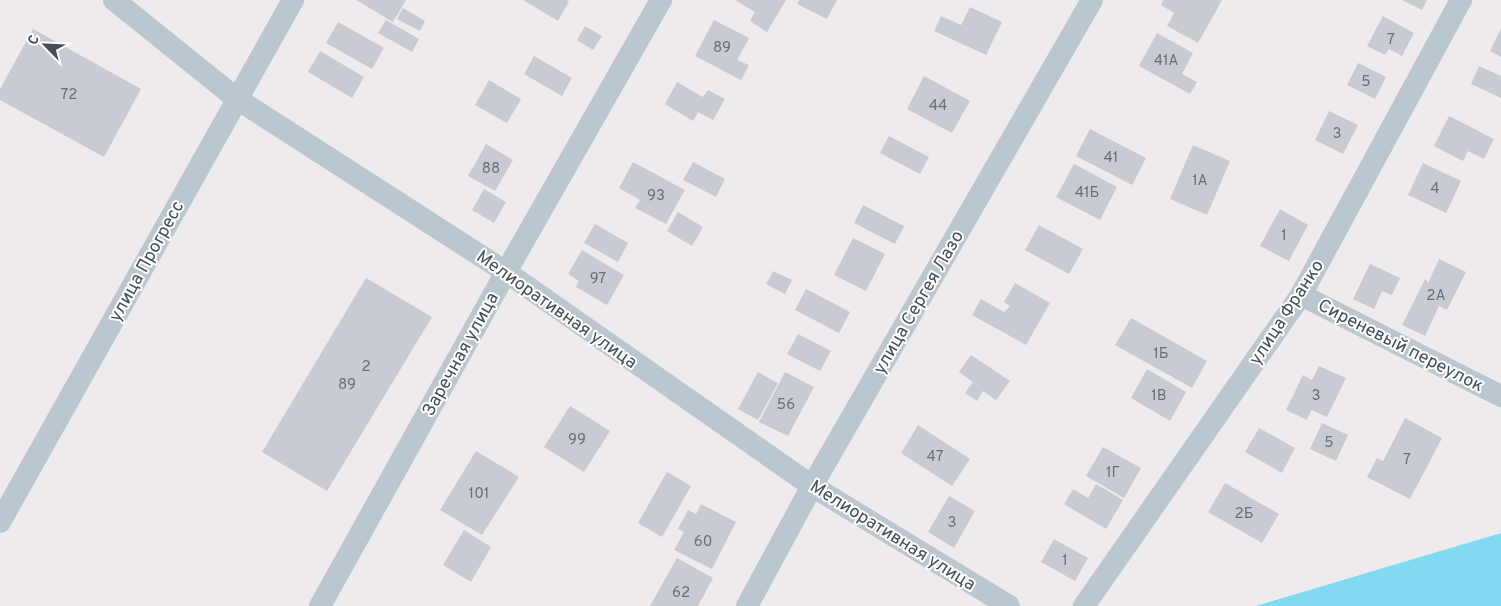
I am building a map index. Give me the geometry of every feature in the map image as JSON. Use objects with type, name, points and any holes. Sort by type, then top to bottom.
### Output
[{"type":"street","name":"Мелиоративная улица","points":[[114,0],[237,98],[506,272],[812,486],[1009,606]]},
{"type":"street","name":"улица Прогресс","points":[[0,522],[293,0]]},
{"type":"street","name":"Заречная улица","points":[[320,606],[506,272],[661,0]]},
{"type":"street","name":"улица Сергея Лазо","points":[[748,606],[812,486],[1092,0]]},
{"type":"street","name":"улица Франко","points":[[1084,606],[1302,294],[1461,0]]},
{"type":"street","name":"Сиреневый переулок","points":[[1302,294],[1501,396]]},
{"type":"water","points":[[1501,533],[1501,606],[1256,606]]},
{"type":"building","points":[[356,0],[406,0],[393,22]]},
{"type":"building","points":[[523,0],[566,0],[569,1],[558,21]]},
{"type":"building","points":[[735,0],[786,0],[767,32],[750,21],[755,12]]},
{"type":"building","points":[[799,0],[837,0],[827,19],[797,4]]},
{"type":"building","points":[[1163,0],[1222,0],[1198,43],[1167,26],[1174,13],[1161,5]]},
{"type":"building","points":[[1402,0],[1427,0],[1422,10]]},
{"type":"building","points":[[970,7],[1002,22],[986,55],[934,31],[941,16],[961,25]]},
{"type":"building","points":[[403,8],[425,21],[420,31],[397,19]]},
{"type":"building","points":[[1383,16],[1414,33],[1402,56],[1389,49],[1385,55],[1367,46]]},
{"type":"building","points":[[386,20],[419,39],[412,52],[378,33]]},
{"type":"building","points":[[714,20],[749,38],[737,60],[749,65],[741,80],[695,56]]},
{"type":"building","points":[[338,22],[384,48],[372,69],[326,43]]},
{"type":"building","points":[[585,26],[602,36],[593,50],[577,40]]},
{"type":"building","points":[[1501,28],[1501,57],[1490,51]]},
{"type":"building","points":[[33,29],[141,89],[104,157],[0,100],[0,89]]},
{"type":"building","points":[[1157,33],[1193,53],[1182,74],[1197,82],[1190,94],[1139,66]]},
{"type":"building","points":[[320,51],[364,77],[352,98],[308,72]]},
{"type":"building","points":[[534,56],[572,78],[562,96],[524,74]]},
{"type":"building","points":[[1358,63],[1386,77],[1375,99],[1347,85]]},
{"type":"building","points":[[1479,66],[1501,76],[1501,98],[1471,84]]},
{"type":"building","points":[[924,76],[970,101],[952,133],[907,109]]},
{"type":"building","points":[[489,80],[521,99],[507,123],[475,105]]},
{"type":"building","points":[[677,82],[703,97],[708,90],[725,99],[713,120],[698,112],[693,121],[665,104]]},
{"type":"building","points":[[1329,111],[1358,125],[1343,154],[1315,140]]},
{"type":"building","points":[[1449,116],[1494,139],[1484,159],[1468,151],[1463,161],[1434,146]]},
{"type":"building","points":[[1090,129],[1146,158],[1132,185],[1076,156]]},
{"type":"building","points":[[889,136],[929,157],[920,174],[880,153]]},
{"type":"building","points":[[486,144],[513,160],[495,191],[468,176]]},
{"type":"building","points":[[1193,145],[1230,161],[1207,215],[1170,199]]},
{"type":"building","points":[[633,162],[685,190],[666,224],[635,208],[640,200],[619,188]]},
{"type":"building","points":[[693,162],[725,179],[716,197],[683,180]]},
{"type":"building","points":[[1423,163],[1461,181],[1446,213],[1408,195]]},
{"type":"building","points":[[1074,164],[1117,187],[1100,220],[1056,197]]},
{"type":"building","points":[[484,189],[506,202],[494,223],[472,210]]},
{"type":"building","points":[[863,205],[904,226],[895,244],[854,223]]},
{"type":"building","points":[[1280,209],[1308,225],[1289,261],[1260,246]]},
{"type":"building","points":[[678,212],[703,227],[692,246],[667,231]]},
{"type":"building","points":[[595,224],[628,243],[618,262],[584,243]]},
{"type":"building","points":[[1039,225],[1083,249],[1069,274],[1025,250]]},
{"type":"building","points":[[853,238],[885,254],[866,291],[834,275]]},
{"type":"building","points":[[582,250],[624,275],[607,305],[576,287],[579,281],[568,274]]},
{"type":"building","points":[[1439,259],[1466,272],[1447,310],[1439,306],[1425,336],[1402,325],[1425,279],[1428,283]]},
{"type":"building","points":[[1370,264],[1400,278],[1392,295],[1382,291],[1374,309],[1353,299]]},
{"type":"building","points":[[773,271],[792,280],[785,294],[766,284]]},
{"type":"building","points":[[366,278],[432,317],[327,491],[262,452]]},
{"type":"building","points":[[1015,283],[1050,303],[1026,345],[972,315],[981,299],[1004,312],[1010,306],[1004,302]]},
{"type":"building","points":[[806,289],[850,312],[839,333],[795,310]]},
{"type":"building","points":[[1131,318],[1207,361],[1192,388],[1115,345]]},
{"type":"building","points":[[798,334],[831,351],[820,371],[787,354]]},
{"type":"building","points":[[971,355],[1010,381],[996,400],[983,391],[977,401],[965,393],[973,382],[959,372]]},
{"type":"building","points":[[1319,366],[1346,378],[1327,417],[1311,410],[1307,420],[1286,410],[1303,375],[1312,380]]},
{"type":"building","points":[[1147,369],[1186,392],[1170,421],[1131,398]]},
{"type":"building","points":[[758,372],[778,383],[758,420],[738,409]]},
{"type":"building","points":[[785,372],[814,387],[788,436],[759,422]]},
{"type":"building","points":[[570,406],[610,431],[584,472],[544,447]]},
{"type":"building","points":[[1405,418],[1442,438],[1410,499],[1367,477],[1377,458],[1383,461]]},
{"type":"building","points":[[1322,423],[1348,435],[1336,461],[1310,449]]},
{"type":"building","points":[[918,425],[970,459],[952,486],[901,453]]},
{"type":"building","points":[[1259,428],[1295,448],[1282,473],[1245,452]]},
{"type":"building","points":[[1103,447],[1141,468],[1124,498],[1086,476]]},
{"type":"building","points":[[476,451],[519,477],[482,535],[440,510]]},
{"type":"building","points":[[667,472],[691,486],[662,537],[638,523]]},
{"type":"building","points":[[1225,483],[1279,514],[1262,543],[1208,512]]},
{"type":"building","points":[[1096,484],[1123,500],[1106,529],[1064,504],[1073,489],[1088,498]]},
{"type":"building","points":[[949,496],[975,511],[954,548],[928,532]]},
{"type":"building","points":[[701,504],[736,522],[712,569],[674,550],[684,532],[678,529],[688,510],[696,514]]},
{"type":"building","points":[[464,530],[491,547],[471,582],[443,565]]},
{"type":"building","points":[[1054,539],[1088,558],[1075,581],[1041,562]]},
{"type":"building","points":[[677,558],[713,578],[698,606],[650,606]]}]
